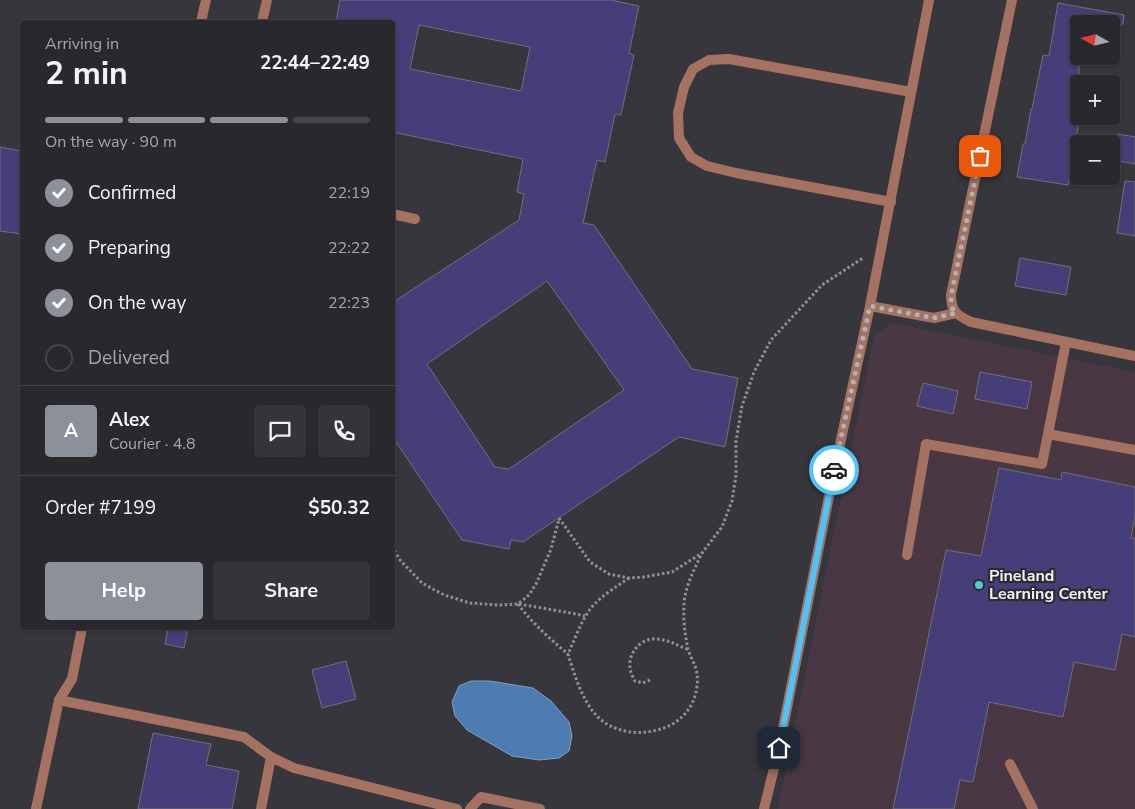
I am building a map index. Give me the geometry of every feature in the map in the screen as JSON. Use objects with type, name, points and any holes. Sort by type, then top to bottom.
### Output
[{"type":"street","points":[[201,20],[206,0]]},
{"type":"street","points":[[262,20],[267,0]]},
{"type":"street","points":[[764,809],[779,748],[832,481],[870,306],[929,0]]},
{"type":"street","points":[[1012,0],[951,303],[956,313],[971,322],[1135,356]]},
{"type":"street","points":[[891,202],[707,166],[691,157],[679,138],[678,113],[684,87],[693,69],[709,60],[729,59],[911,92]]},
{"type":"street","points":[[395,215],[415,218]]},
{"type":"street","points":[[870,306],[934,318],[956,313]]},
{"type":"street","points":[[907,555],[926,444],[1042,464],[1066,342]]},
{"type":"street","points":[[1048,434],[1135,450]]},
{"type":"street","points":[[36,809],[59,700],[72,679],[82,630]]},
{"type":"street","points":[[59,700],[244,737],[271,757],[294,768],[457,809]]},
{"type":"street","points":[[261,809],[271,757]]},
{"type":"street","points":[[1010,764],[1033,809]]},
{"type":"street","points":[[470,809],[481,796],[540,809]]},
{"type":"path","points":[[518,604],[568,654],[583,694],[597,716],[613,727],[629,732],[646,732],[665,728],[677,722],[689,709],[697,689],[697,673],[684,632],[684,605],[689,582],[702,553],[722,527],[732,501],[736,475],[736,440],[742,406],[754,372],[771,340],[822,285],[882,245]]},
{"type":"path","points":[[518,604],[530,595],[536,584],[551,549],[559,518],[590,562],[609,574],[629,578],[672,572],[702,553]]},
{"type":"path","points":[[395,551],[400,560],[422,583],[444,595],[470,604],[518,604],[585,616]]},
{"type":"path","points":[[568,654],[585,616],[593,606],[629,578]]},
{"type":"path","points":[[650,680],[643,683],[635,681],[631,674],[630,662],[635,650],[642,642],[652,639],[666,640],[689,650]]},
{"type":"shaded area","name":"Pineland Learning Center","points":[[892,323],[1135,372],[1135,809],[777,809],[874,336]]},
{"type":"water","points":[[471,681],[490,681],[533,688],[551,701],[569,722],[572,736],[569,751],[559,758],[539,760],[512,756],[467,730],[455,716],[452,702],[459,686]]},
{"type":"building","points":[[340,0],[611,0],[639,6],[629,53],[634,55],[621,115],[615,114],[605,162],[597,160],[583,223],[594,225],[692,369],[738,378],[725,447],[679,437],[523,542],[511,540],[509,549],[462,540],[395,440],[395,301],[519,220],[524,194],[517,192],[523,159],[395,133],[395,20],[336,20]],"holes":[[[419,25],[530,47],[521,91],[410,69]],[[547,281],[624,390],[509,469],[495,467],[427,364]]]},
{"type":"building","points":[[1058,3],[1124,15],[1123,24],[1120,24],[1120,15],[1070,15],[1070,65],[1079,65],[1079,75],[1070,75],[1070,125],[1079,125],[1077,135],[1070,135],[1070,174],[1068,185],[1017,177],[1043,55],[1049,56]]},
{"type":"building","points":[[1118,134],[1135,137],[1135,164],[1120,161],[1120,135]]},
{"type":"building","points":[[0,147],[20,151],[20,234],[0,231]]},
{"type":"building","points":[[1125,181],[1135,182],[1135,236],[1117,233]]},
{"type":"building","points":[[1020,258],[1071,267],[1066,295],[1015,286]]},
{"type":"building","points":[[980,372],[1032,382],[1027,409],[975,399]]},
{"type":"building","points":[[923,383],[958,391],[953,414],[917,406]]},
{"type":"building","points":[[999,468],[1061,480],[1062,472],[1135,487],[1135,516],[1131,538],[1135,539],[1135,637],[1122,634],[1115,670],[1074,662],[1063,717],[989,702],[973,782],[960,780],[954,809],[893,809],[946,550],[981,556]]},
{"type":"building","points":[[168,630],[188,630],[184,648],[165,644]]},
{"type":"building","points":[[346,661],[356,699],[322,708],[312,670]]},
{"type":"building","points":[[153,733],[211,744],[206,765],[239,771],[232,809],[138,809]]},
{"type":"way so far","points":[[834,470],[870,306],[934,318],[956,313],[951,303],[951,296],[980,156]]},
{"type":"place","name":"Pineland Learning Center","points":[[979,585]]},
{"type":"route","points":[[779,748],[834,470]]}]
